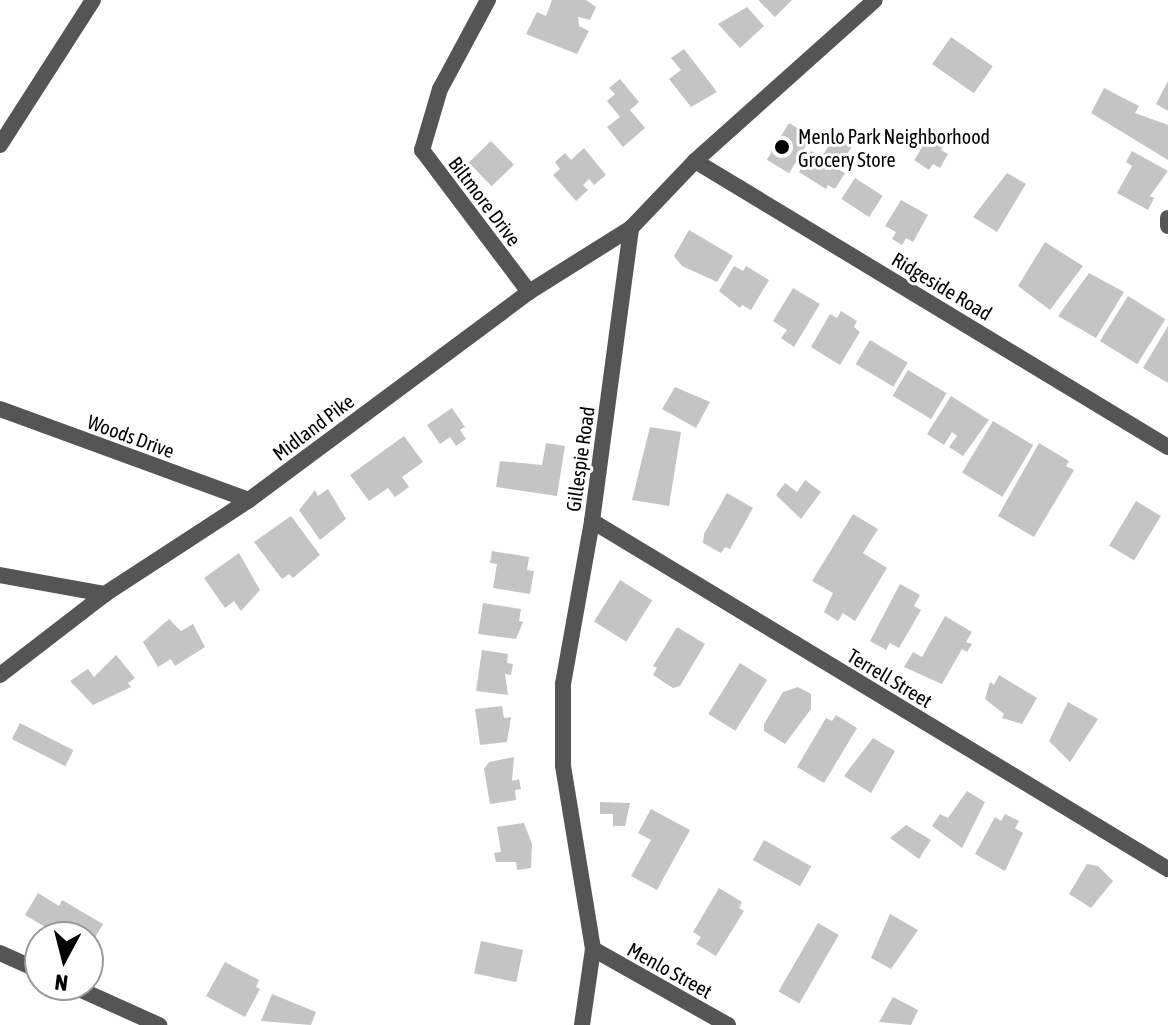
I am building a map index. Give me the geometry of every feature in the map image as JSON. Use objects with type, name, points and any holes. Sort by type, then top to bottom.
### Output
[{"type":"street","points":[[0,145],[93,0]]},
{"type":"street","name":"Biltmore Drive","points":[[488,0],[440,89],[422,150],[529,292]]},
{"type":"street","points":[[631,228],[695,161],[875,0]]},
{"type":"street","name":"Ridgeside Road","points":[[695,161],[1168,447]]},
{"type":"street","points":[[1168,218],[1168,226]]},
{"type":"street","name":"Midland Pike","points":[[0,675],[105,594],[249,500],[529,292],[631,228]]},
{"type":"street","name":"Gillespie Road","points":[[582,1025],[593,949],[563,765],[563,684],[592,521],[631,228]]},
{"type":"street","name":"Woods Drive","points":[[0,409],[249,500]]},
{"type":"street","name":"Terrell Street","points":[[592,521],[1168,869]]},
{"type":"street","points":[[0,575],[105,594]]},
{"type":"street","name":"Menlo Street","points":[[593,949],[728,1025]]},
{"type":"street","points":[[0,953],[24,964]]},
{"type":"street","points":[[104,1000],[159,1025]]},
{"type":"building","points":[[552,0],[586,0],[596,7],[590,20],[578,17],[579,26],[589,31],[577,54],[526,34],[537,12],[546,16]]},
{"type":"building","points":[[758,0],[792,0],[775,17]]},
{"type":"building","points":[[747,7],[764,26],[740,48],[718,24]]},
{"type":"building","points":[[951,37],[993,66],[974,93],[932,64]]},
{"type":"building","points":[[684,49],[717,92],[691,107],[669,79],[681,70],[671,58]]},
{"type":"building","points":[[620,79],[639,102],[630,110],[645,128],[623,147],[607,127],[620,117],[607,101],[615,94],[609,88]]},
{"type":"building","points":[[1168,81],[1168,111],[1156,104]]},
{"type":"building","points":[[1104,88],[1139,106],[1135,113],[1168,125],[1168,160],[1091,113]]},
{"type":"building","points":[[789,123],[811,136],[789,173],[767,160]]},
{"type":"building","points":[[933,130],[948,139],[941,150],[948,154],[940,168],[933,164],[929,170],[914,160]]},
{"type":"building","points":[[834,136],[852,146],[838,169],[845,173],[835,189],[828,185],[826,189],[799,172],[811,151],[822,157]]},
{"type":"building","points":[[491,141],[514,165],[492,186],[469,163]]},
{"type":"building","points":[[584,148],[606,175],[594,185],[589,179],[583,185],[588,190],[576,201],[553,175],[560,169],[555,162],[565,153],[571,160]]},
{"type":"building","points":[[1132,151],[1168,171],[1150,196],[1154,198],[1148,210],[1117,193],[1132,166],[1126,162]]},
{"type":"building","points":[[1007,173],[1026,184],[997,232],[973,217]]},
{"type":"building","points":[[855,178],[883,196],[869,217],[841,199]]},
{"type":"building","points":[[901,200],[928,215],[913,242],[906,238],[902,245],[892,239],[896,232],[885,226]]},
{"type":"building","points":[[689,230],[733,256],[717,282],[682,266],[674,256]]},
{"type":"building","points":[[1045,242],[1083,266],[1050,310],[1018,286]]},
{"type":"building","points":[[734,266],[743,271],[746,266],[769,280],[751,310],[742,305],[740,308],[719,291]]},
{"type":"building","points":[[1089,273],[1124,292],[1096,338],[1058,316]]},
{"type":"building","points":[[793,288],[820,304],[794,347],[781,338],[787,330],[773,321]]},
{"type":"building","points":[[1128,296],[1165,319],[1137,364],[1100,341]]},
{"type":"building","points":[[841,311],[857,321],[854,327],[860,332],[840,365],[811,347],[830,314],[837,318]]},
{"type":"building","points":[[1168,326],[1168,383],[1143,368]]},
{"type":"building","points":[[870,340],[908,363],[893,387],[856,364]]},
{"type":"building","points":[[908,370],[947,393],[931,419],[893,396]]},
{"type":"building","points":[[675,387],[710,402],[696,428],[662,409]]},
{"type":"building","points":[[951,396],[989,420],[963,456],[949,447],[957,436],[952,432],[944,445],[927,434]]},
{"type":"building","points":[[452,408],[465,427],[460,430],[466,439],[456,446],[450,437],[440,444],[427,425]]},
{"type":"building","points":[[993,421],[1033,445],[1002,497],[962,472]]},
{"type":"building","points":[[650,427],[681,432],[669,506],[632,500]]},
{"type":"building","points":[[404,436],[423,462],[402,477],[409,487],[395,497],[388,488],[369,501],[350,475]]},
{"type":"building","points":[[546,443],[565,446],[557,496],[496,487],[500,461],[542,465]]},
{"type":"building","points":[[1039,443],[1069,461],[1066,466],[1074,470],[1034,537],[998,516]]},
{"type":"building","points":[[805,480],[821,492],[801,519],[776,495],[785,483],[797,492]]},
{"type":"building","points":[[328,489],[346,519],[320,540],[299,510],[315,490],[318,496]]},
{"type":"building","points":[[727,493],[753,508],[730,549],[725,547],[721,553],[703,543],[704,534]]},
{"type":"building","points":[[1136,501],[1161,516],[1134,561],[1109,546]]},
{"type":"building","points":[[853,514],[878,529],[863,553],[887,568],[855,621],[843,613],[838,621],[824,612],[833,593],[812,581]]},
{"type":"building","points":[[291,516],[320,555],[293,578],[289,574],[282,579],[254,542]]},
{"type":"building","points":[[492,551],[529,557],[527,570],[534,571],[530,594],[493,588],[497,564],[490,563]]},
{"type":"building","points":[[239,553],[260,590],[241,611],[234,601],[225,608],[204,578]]},
{"type":"building","points":[[620,580],[652,600],[626,642],[594,622]]},
{"type":"building","points":[[900,584],[920,595],[914,606],[921,610],[899,648],[890,643],[886,650],[870,641]]},
{"type":"building","points":[[483,603],[521,609],[519,621],[523,622],[516,639],[478,634]]},
{"type":"building","points":[[945,616],[972,632],[966,642],[972,644],[967,652],[962,649],[942,684],[904,667],[913,652],[922,657]]},
{"type":"building","points":[[169,619],[181,631],[193,624],[205,647],[175,666],[171,659],[158,667],[143,642]]},
{"type":"building","points":[[677,627],[705,644],[680,686],[673,688],[653,675],[657,668],[653,666]]},
{"type":"building","points":[[482,650],[508,654],[507,663],[513,664],[511,675],[505,674],[508,695],[476,691]]},
{"type":"building","points":[[116,655],[135,678],[128,683],[131,687],[93,705],[70,681],[88,669],[94,677]]},
{"type":"building","points":[[740,663],[767,680],[735,731],[708,714]]},
{"type":"building","points":[[999,675],[1037,698],[1022,724],[1002,718],[1004,714],[985,699],[990,682],[994,685]]},
{"type":"building","points":[[798,687],[811,694],[811,709],[785,744],[764,731],[764,724],[783,692]]},
{"type":"building","points":[[1068,702],[1098,719],[1070,762],[1049,741]]},
{"type":"building","points":[[502,706],[504,718],[511,717],[507,742],[480,745],[475,709]]},
{"type":"building","points":[[836,715],[857,728],[824,783],[797,767],[826,718],[832,721]]},
{"type":"building","points":[[20,723],[73,750],[65,766],[12,739]]},
{"type":"building","points":[[873,738],[895,751],[871,793],[844,776]]},
{"type":"building","points":[[514,757],[512,781],[519,779],[521,789],[515,790],[516,800],[490,804],[484,769],[489,762]]},
{"type":"building","points":[[967,791],[985,802],[962,848],[932,826],[940,814],[948,818]]},
{"type":"building","points":[[600,802],[630,803],[625,826],[613,826],[613,814],[600,814]]},
{"type":"building","points":[[651,809],[690,830],[657,890],[631,876],[651,840],[638,833]]},
{"type":"building","points":[[1005,814],[1019,821],[1015,828],[1023,833],[1005,871],[975,854],[995,817],[1001,821]]},
{"type":"building","points":[[524,823],[532,844],[531,868],[517,870],[516,862],[496,862],[494,853],[501,852],[497,827]]},
{"type":"building","points":[[906,825],[931,840],[919,859],[890,838]]},
{"type":"building","points":[[764,840],[811,866],[800,886],[753,860]]},
{"type":"building","points":[[1087,864],[1098,866],[1113,881],[1091,908],[1069,894]]},
{"type":"building","points":[[719,888],[742,902],[739,908],[744,911],[716,956],[696,944],[701,937],[693,932]]},
{"type":"building","points":[[38,893],[59,906],[62,900],[98,921],[35,921],[25,915]]},
{"type":"building","points":[[890,914],[918,930],[891,969],[871,958]]},
{"type":"building","points":[[818,923],[839,935],[799,1003],[778,991]]},
{"type":"building","points":[[481,941],[523,950],[516,982],[474,973]]},
{"type":"building","points":[[225,962],[259,980],[256,987],[260,989],[245,1017],[206,996]]},
{"type":"building","points":[[272,994],[316,1012],[311,1025],[261,1021]]},
{"type":"building","points":[[893,997],[918,1010],[911,1025],[879,1022]]},
{"type":"place","name":"Menlo Park Neighborhood Grocery Store","points":[[782,147]]}]
